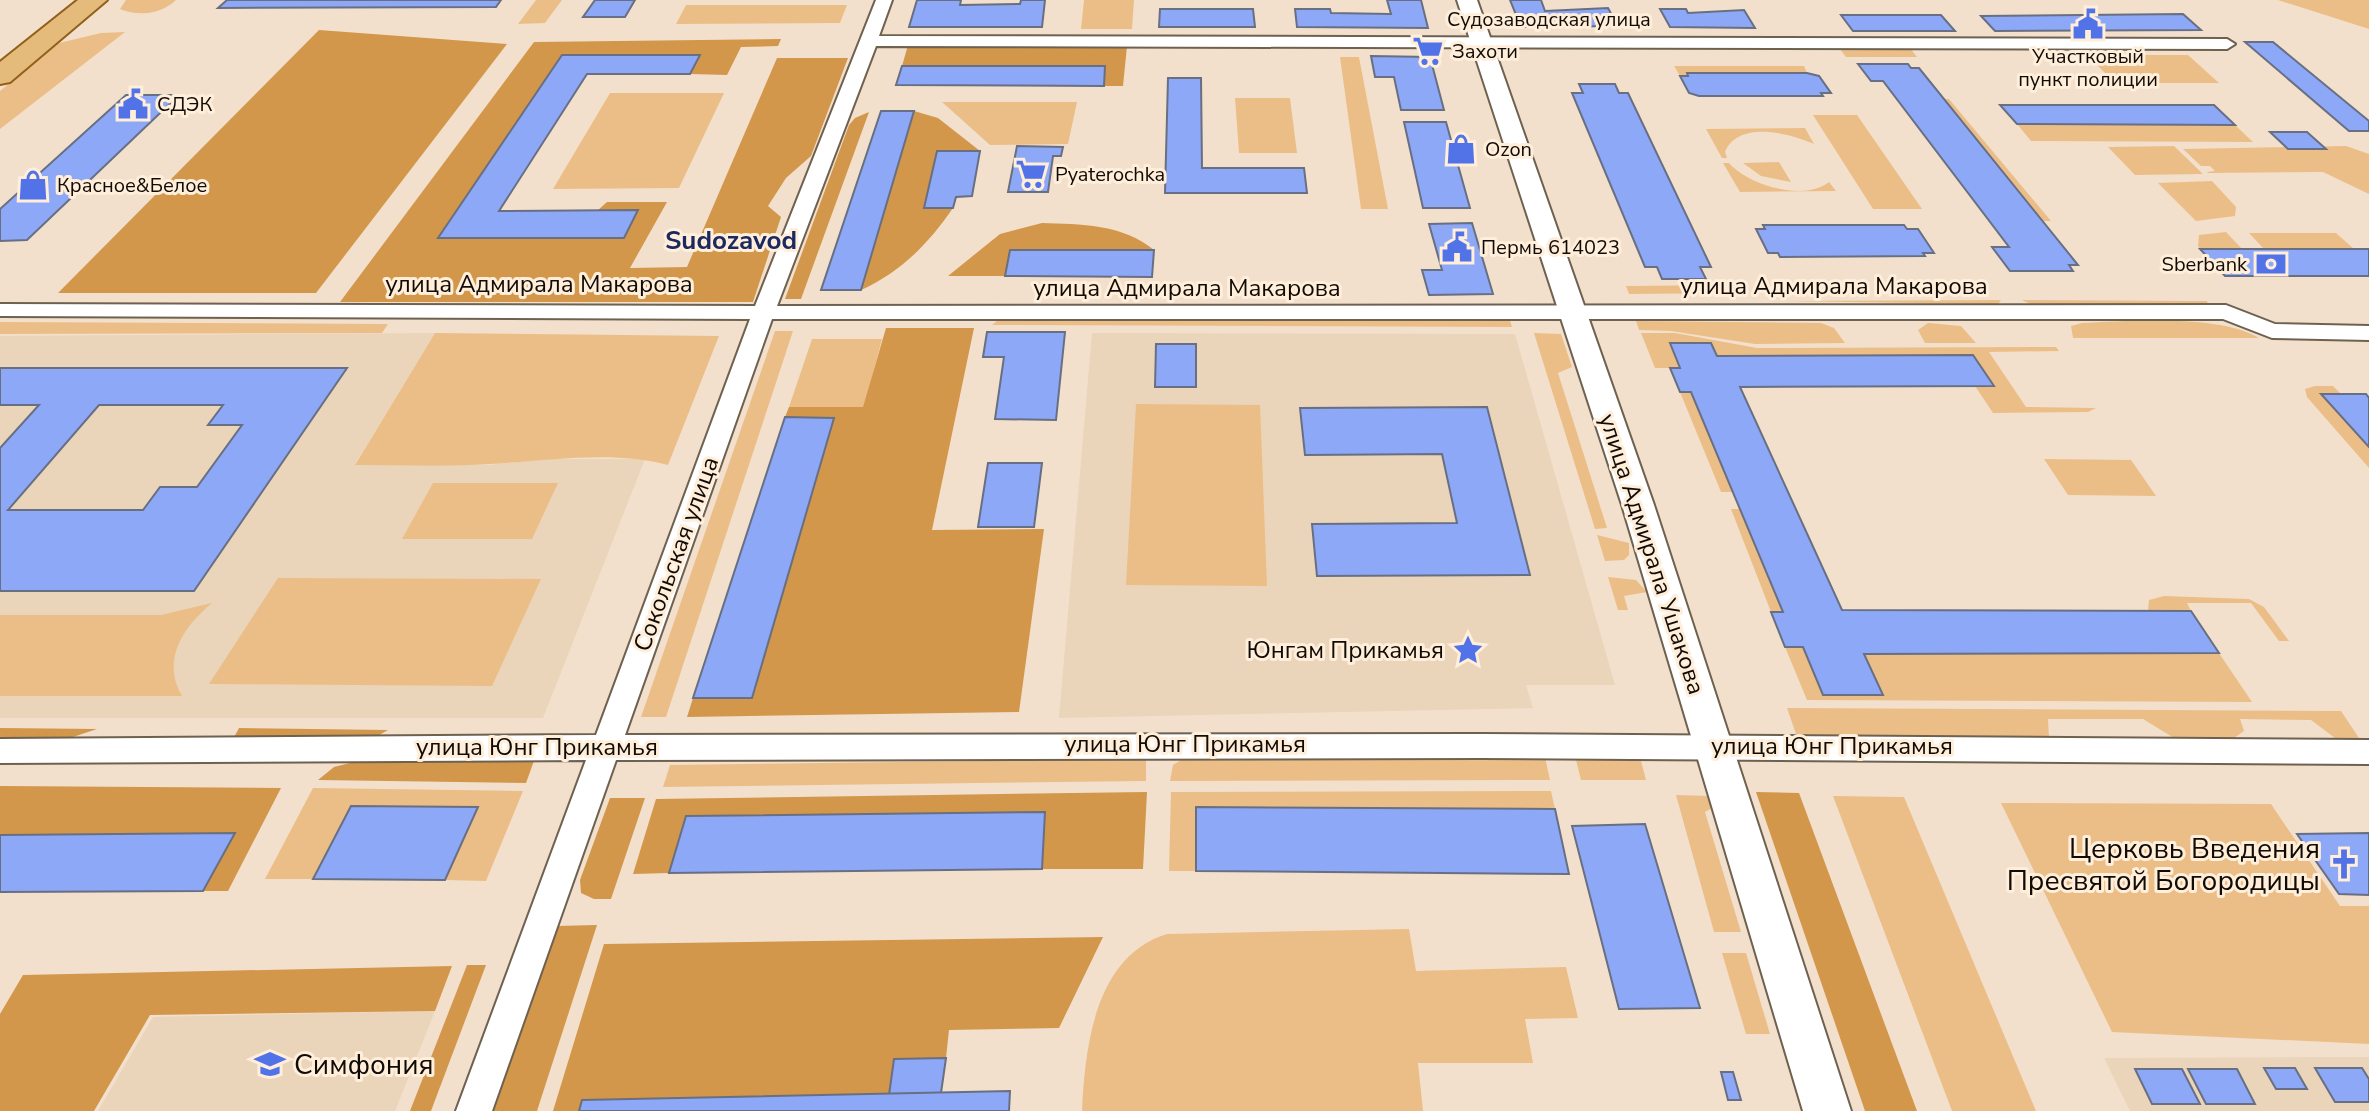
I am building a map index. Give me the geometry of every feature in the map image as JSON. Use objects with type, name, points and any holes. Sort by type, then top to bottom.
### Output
[{"type":"main road","points":[[0,56],[69,0]]},
{"type":"main road","points":[[0,76],[94,0]]},
{"type":"street","name":"Сокольская улица","points":[[474,1111],[764,311],[884,0]]},
{"type":"street","name":"улица Адмирала Ушакова","points":[[1467,0],[1638,505],[1827,1111]]},
{"type":"street","name":"Судозаводская улица","points":[[870,41],[2227,44]]},
{"type":"street","name":"улица Адмирала Макарова","points":[[0,310],[2226,312],[2272,331],[2369,333]]},
{"type":"street","name":"улица Юнг Прикамья","points":[[0,751],[605,746],[1712,745],[2369,752]]},
{"type":"shaded area","points":[[126,0],[176,0],[157,11],[142,13],[120,9]]},
{"type":"shaded area","points":[[536,0],[562,0],[545,23],[518,24]]},
{"type":"shaded area","points":[[1084,0],[1134,0],[1132,29],[1081,29]]},
{"type":"shaded area","points":[[2278,0],[2369,0],[2369,29]]},
{"type":"shaded area","points":[[686,5],[847,5],[840,23],[676,24]]},
{"type":"shaded area","points":[[319,30],[507,44],[316,293],[58,293]]},
{"type":"shaded area","points":[[125,32],[0,129],[0,91],[59,43],[101,33]]},
{"type":"shaded area","points":[[781,39],[778,46],[741,47],[727,75],[690,74],[699,55],[562,55],[439,238],[624,238],[638,211],[597,211],[607,202],[667,202],[630,268],[687,267],[777,58],[848,58],[811,156],[786,178],[768,206],[781,217],[753,302],[340,302],[534,42]]},
{"type":"shaded area","points":[[908,45],[1127,46],[1123,86],[1104,86],[1105,66],[902,66]]},
{"type":"shaded area","points":[[1840,49],[1911,49],[1917,57],[1846,57]]},
{"type":"shaded area","points":[[2087,55],[2188,55],[2219,83],[2115,83]]},
{"type":"shaded area","points":[[1340,57],[1359,57],[1388,209],[1361,209]]},
{"type":"shaded area","points":[[1674,66],[1804,66],[1807,73],[1688,73],[1688,76],[1680,76]]},
{"type":"shaded area","points":[[610,93],[724,93],[679,188],[553,189]]},
{"type":"shaded area","points":[[1235,98],[1290,98],[1297,153],[1239,153]]},
{"type":"shaded area","points":[[1944,99],[1949,99],[2051,221],[2042,221]]},
{"type":"shaded area","points":[[942,102],[1077,102],[1068,144],[990,145]]},
{"type":"shaded area","points":[[914,111],[938,118],[980,151],[937,151],[925,208],[953,208],[913,255],[889,275],[861,290]]},
{"type":"shaded area","points":[[869,112],[801,299],[785,299],[849,125],[855,118]]},
{"type":"shaded area","points":[[1813,115],[1857,115],[1922,209],[1873,209]]},
{"type":"shaded area","points":[[2017,124],[2235,125],[2253,142],[2031,141]]},
{"type":"shaded area","points":[[1805,128],[1814,144],[1779,133],[1753,133],[1732,142],[1725,152],[1727,158],[1722,158],[1706,129]]},
{"type":"shaded area","points":[[2174,146],[2203,174],[2135,175],[2108,147]]},
{"type":"shaded area","points":[[2346,146],[2369,154],[2369,194],[2323,172],[2208,173],[2215,171],[2210,166],[2201,166],[2183,149]]},
{"type":"shaded area","points":[[1779,162],[1791,182],[1761,176],[1743,163]]},
{"type":"shaded area","points":[[1723,163],[1729,163],[1749,178],[1777,188],[1806,191],[1829,182],[1836,191],[1740,192]]},
{"type":"shaded area","points":[[2212,181],[2236,207],[2235,216],[2196,221],[2158,183]]},
{"type":"shaded area","points":[[1042,223],[1115,230],[1142,241],[1154,250],[1010,250],[1005,276],[948,276],[1000,234]]},
{"type":"shaded area","points":[[2226,232],[2242,249],[2200,249],[2198,246],[2199,235]]},
{"type":"shaded area","points":[[2249,233],[2336,233],[2354,249],[2264,249]]},
{"type":"shaded area","points":[[1728,285],[1733,293],[1629,294],[1626,286]]},
{"type":"shaded area","points":[[2001,300],[1996,307],[1983,304],[1770,301]]},
{"type":"shaded area","points":[[2022,300],[2207,301],[2208,304],[2034,306]]},
{"type":"shaded area","points":[[999,319],[1510,320],[1512,327],[992,325]]},
{"type":"shaded area","points":[[1636,321],[1821,323],[1834,328],[1845,343],[1755,344],[1671,331],[1639,330]]},
{"type":"shaded area","points":[[0,322],[388,324],[382,333],[0,334]]},
{"type":"shaded area","points":[[2198,322],[2242,330],[2259,338],[2073,338],[2071,326],[2082,323]]},
{"type":"shaded area","points":[[1928,323],[1961,326],[1976,343],[1925,343],[1918,330]]},
{"type":"shaded area","points":[[886,328],[974,328],[932,530],[1044,529],[1019,712],[687,717],[693,698],[752,698],[834,418],[785,417],[789,407],[863,407]]},
{"type":"shaded area","points":[[775,331],[793,331],[666,717],[641,717]]},
{"type":"shaded area","points":[[435,333],[355,464],[488,465],[545,459],[645,459],[543,718],[0,718],[0,336]]},
{"type":"shaded area","points":[[435,333],[719,336],[668,465],[602,457],[473,465],[355,465]]},
{"type":"shaded area","points":[[1092,333],[1515,334],[1615,685],[1526,685],[1533,708],[1059,718]]},
{"type":"shaded area","points":[[1534,333],[1561,334],[1572,367],[1558,373],[1607,528],[1595,529]]},
{"type":"shaded area","points":[[1641,333],[1675,333],[1757,348],[2056,347],[2059,351],[1989,352],[2026,407],[2096,408],[2088,412],[1993,413],[1975,386],[1994,386],[1973,355],[1717,356],[1710,343],[1671,343],[1680,368],[1655,368]]},
{"type":"shaded area","points":[[812,339],[882,339],[864,407],[789,407]]},
{"type":"shaded area","points":[[2333,386],[2341,394],[2322,394],[2369,447],[2369,468],[2307,397],[2305,389]]},
{"type":"shaded area","points":[[1680,392],[1691,392],[1733,492],[1721,492]]},
{"type":"shaded area","points":[[1136,404],[1260,405],[1267,586],[1126,585]]},
{"type":"shaded area","points":[[2044,459],[2131,460],[2156,496],[2068,495]]},
{"type":"shaded area","points":[[433,483],[558,483],[532,539],[402,539]]},
{"type":"shaded area","points":[[1731,509],[1740,509],[1783,612],[1771,612]]},
{"type":"shaded area","points":[[1597,535],[1629,543],[1629,555],[1624,560],[1605,561]]},
{"type":"shaded area","points":[[1608,577],[1636,580],[1647,592],[1624,596],[1628,610],[1618,610]]},
{"type":"shaded area","points":[[278,578],[541,579],[492,686],[209,684]]},
{"type":"shaded area","points":[[2164,596],[2249,599],[2264,607],[2289,641],[2279,641],[2251,603],[2187,603],[2191,611],[2148,611],[2149,600]]},
{"type":"shaded area","points":[[212,603],[192,623],[178,645],[174,670],[182,696],[0,696],[0,615],[161,615]]},
{"type":"shaded area","points":[[1785,647],[1803,647],[1824,695],[1882,695],[1864,654],[2219,653],[2252,702],[1807,700]]},
{"type":"shaded area","points":[[1787,708],[2341,711],[2359,738],[2335,738],[2311,720],[2240,719],[2244,731],[2234,738],[2174,738],[2143,719],[2048,719],[2049,738],[1797,737]]},
{"type":"shaded area","points":[[0,728],[97,729],[67,739],[0,739]]},
{"type":"shaded area","points":[[239,728],[388,730],[367,742],[232,741]]},
{"type":"shaded area","points":[[1575,756],[1640,757],[1646,780],[1581,780]]},
{"type":"shaded area","points":[[1545,757],[1550,780],[1170,781],[1173,765],[1184,758]]},
{"type":"shaded area","points":[[535,758],[526,783],[318,780],[334,767],[354,762]]},
{"type":"shaded area","points":[[1146,759],[1146,781],[663,787],[670,765]]},
{"type":"shaded area","points":[[0,786],[281,788],[228,891],[203,891],[234,833],[0,835]]},
{"type":"shaded area","points":[[313,788],[523,791],[486,881],[445,880],[477,808],[351,806],[313,879],[265,879]]},
{"type":"shaded area","points":[[1551,791],[1555,809],[1196,807],[1196,871],[1169,871],[1171,792]]},
{"type":"shaded area","points":[[1147,792],[1143,869],[1042,869],[1045,812],[686,816],[669,873],[633,874],[656,799]]},
{"type":"shaded area","points":[[1756,792],[1799,793],[1917,1111],[1865,1111]]},
{"type":"shaded area","points":[[1676,795],[1711,796],[1714,807],[1705,812],[1741,932],[1714,932]]},
{"type":"shaded area","points":[[1833,796],[1904,797],[2036,1111],[1952,1111]]},
{"type":"shaded area","points":[[610,798],[645,798],[611,899],[594,899],[581,893],[580,880]]},
{"type":"shaded area","points":[[2001,803],[2271,804],[2340,906],[2369,906],[2369,1044],[2112,1032]]},
{"type":"shaded area","points":[[597,925],[537,1111],[492,1111],[556,926]]},
{"type":"shaded area","points":[[1409,929],[1416,971],[1566,967],[1578,1018],[1525,1019],[1533,1063],[1418,1063],[1423,1111],[1082,1111],[1086,1059],[1099,1006],[1109,983],[1124,962],[1143,945],[1167,934]]},
{"type":"shaded area","points":[[1103,937],[1059,1028],[949,1030],[946,1058],[889,1095],[582,1100],[579,1111],[553,1111],[604,944]]},
{"type":"shaded area","points":[[1722,953],[1746,953],[1770,1034],[1746,1034]]},
{"type":"shaded area","points":[[467,965],[486,965],[431,1111],[410,1111]]},
{"type":"shaded area","points":[[452,966],[435,1011],[150,1015],[94,1111],[0,1111],[0,1014],[23,975]]},
{"type":"shaded area","name":"Симфония","points":[[435,1011],[395,1111],[98,1111],[153,1017]]},
{"type":"shaded area","points":[[2369,1057],[2369,1111],[2130,1111],[2104,1058]]},
{"type":"building","points":[[227,0],[501,0],[496,7],[218,8]]},
{"type":"building","points":[[595,0],[635,0],[625,17],[583,17]]},
{"type":"building","points":[[917,0],[961,0],[960,5],[1020,4],[1021,0],[1045,0],[1042,27],[909,27]]},
{"type":"building","points":[[1387,0],[1421,0],[1428,28],[1297,27],[1295,9],[1391,14]]},
{"type":"building","points":[[1510,0],[1541,0],[1545,11],[1608,8],[1618,26],[1521,27]]},
{"type":"building","points":[[1160,9],[1253,9],[1255,27],[1159,27]]},
{"type":"building","points":[[1660,9],[1686,9],[1688,13],[1744,10],[1755,28],[1670,27]]},
{"type":"building","points":[[2183,14],[2201,30],[1995,31],[1981,16]]},
{"type":"building","points":[[1841,15],[1941,15],[1955,31],[1853,31]]},
{"type":"building","points":[[2245,42],[2273,42],[2369,121],[2369,131],[2349,131]]},
{"type":"building","points":[[562,55],[700,55],[690,74],[587,74],[499,211],[638,210],[624,238],[438,238]]},
{"type":"building","points":[[1371,56],[1430,57],[1444,110],[1401,110],[1394,77],[1375,77]]},
{"type":"building","points":[[1858,64],[1908,64],[1911,68],[1919,68],[2078,265],[2069,265],[2073,271],[2010,271],[1992,247],[2009,247],[1883,81],[1871,81]]},
{"type":"building","points":[[902,66],[1105,66],[1104,86],[896,85]]},
{"type":"building","points":[[1687,73],[1807,73],[1819,76],[1831,93],[1821,93],[1823,96],[1699,96],[1689,93],[1680,76],[1688,76]]},
{"type":"building","points":[[1168,78],[1201,78],[1202,168],[1304,168],[1307,193],[1165,193]]},
{"type":"building","points":[[1579,84],[1615,84],[1619,93],[1628,93],[1711,267],[1700,267],[1706,279],[1662,279],[1657,267],[1645,267],[1572,93],[1583,93]]},
{"type":"building","points":[[126,95],[179,95],[27,240],[0,241],[0,209]]},
{"type":"building","points":[[2000,105],[2214,105],[2235,125],[2017,124]]},
{"type":"building","points":[[881,111],[914,111],[861,290],[821,290]]},
{"type":"building","points":[[1404,122],[1446,122],[1470,208],[1423,208]]},
{"type":"building","points":[[2270,132],[2307,132],[2326,149],[2288,149]]},
{"type":"building","name":"Pyaterochka","points":[[1017,146],[1063,147],[1061,156],[1053,156],[1048,192],[1008,192]]},
{"type":"building","points":[[937,151],[980,151],[972,196],[956,197],[953,208],[924,208]]},
{"type":"building","name":"Пермь 614023","points":[[1472,223],[1493,294],[1429,295],[1422,270],[1442,270],[1429,224]]},
{"type":"building","points":[[1763,225],[1904,225],[1907,229],[1918,229],[1934,253],[1923,253],[1925,256],[1780,257],[1778,253],[1768,253],[1756,229],[1765,229]]},
{"type":"building","points":[[2200,249],[2369,249],[2369,276],[2225,276]]},
{"type":"building","points":[[1010,250],[1154,250],[1152,277],[1005,276]]},
{"type":"building","points":[[987,332],[1065,332],[1056,420],[995,419],[1004,357],[983,357]]},
{"type":"building","points":[[1670,343],[1711,343],[1717,356],[1973,355],[1994,386],[1740,387],[1842,610],[2191,611],[2219,653],[1864,654],[1883,695],[1823,695],[1803,647],[1785,647],[1771,612],[1783,612],[1691,392],[1680,392],[1670,368],[1680,368]]},
{"type":"building","points":[[1156,344],[1196,344],[1196,387],[1155,387]]},
{"type":"building","points":[[0,368],[347,368],[194,591],[0,591],[0,448],[39,405],[0,405]],"holes":[[[99,405],[223,405],[208,425],[242,425],[197,487],[160,487],[143,510],[8,510]]]},
{"type":"building","points":[[2321,394],[2366,394],[2369,398],[2369,447]]},
{"type":"building","points":[[1487,407],[1530,575],[1317,576],[1312,524],[1457,523],[1442,454],[1305,455],[1300,408]]},
{"type":"building","points":[[785,417],[834,418],[752,698],[693,698]]},
{"type":"building","points":[[988,463],[1042,463],[1034,527],[978,527]]},
{"type":"building","points":[[351,806],[478,807],[445,880],[313,879]]},
{"type":"building","points":[[1196,807],[1555,809],[1569,874],[1196,871]]},
{"type":"building","points":[[1045,812],[1042,869],[669,873],[686,816]]},
{"type":"building","points":[[1645,824],[1700,1008],[1619,1009],[1572,826]]},
{"type":"building","points":[[235,833],[203,891],[0,892],[0,835]]},
{"type":"building","name":"Церковь Введения Пресвятой Богородицы","points":[[2369,833],[2369,895],[2339,894],[2297,834]]},
{"type":"building","points":[[946,1058],[941,1093],[889,1095],[894,1059]]},
{"type":"building","points":[[2264,1068],[2295,1068],[2307,1089],[2276,1089]]},
{"type":"building","points":[[2315,1068],[2362,1068],[2369,1079],[2369,1102],[2335,1102]]},
{"type":"building","points":[[2135,1069],[2182,1069],[2200,1104],[2152,1104]]},
{"type":"building","points":[[2188,1069],[2237,1069],[2255,1104],[2206,1104]]},
{"type":"building","points":[[1721,1072],[1733,1072],[1741,1100],[1728,1100]]},
{"type":"building","points":[[1010,1091],[1009,1111],[579,1111],[582,1100]]},
{"type":"place","name":"Участковый пункт полиции","points":[[2088,24]]},
{"type":"place","name":"Захоти","points":[[1428,51]]},
{"type":"place","name":"СДЭК","points":[[133,104]]},
{"type":"place","name":"Ozon","points":[[1461,149]]},
{"type":"place","name":"Pyaterochka","points":[[1031,174]]},
{"type":"place","name":"Красное&Белое","points":[[33,185]]},
{"type":"place","name":"Пермь 614023","points":[[1457,247]]},
{"type":"place","name":"Sberbank","points":[[2271,264]]},
{"type":"place","name":"Юнгам Прикамья","points":[[1468,650]]},
{"type":"place","name":"Церковь Введения Пресвятой Богородицы","points":[[2344,864]]},
{"type":"place","name":"Симфония","points":[[270,1064]]},
{"type":"district","name":"Sudozavod","points":[[731,240]]}]
